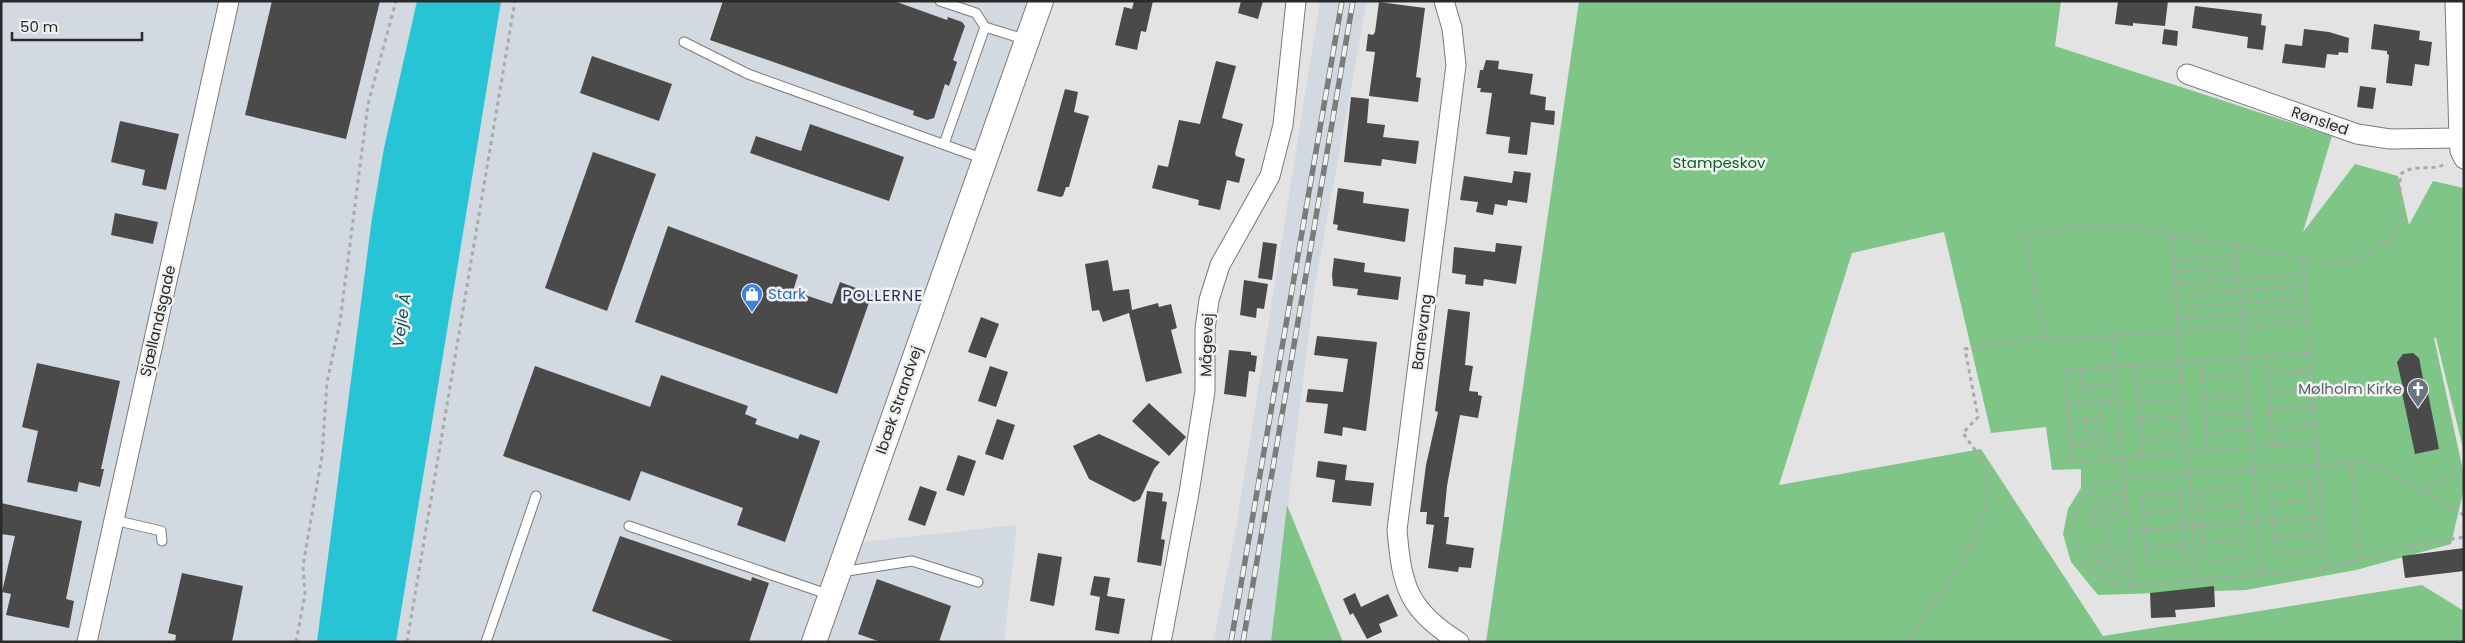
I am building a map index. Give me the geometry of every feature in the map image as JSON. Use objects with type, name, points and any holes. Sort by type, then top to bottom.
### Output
[{"type":"street","name":"Sjællandsgade","points":[[87,642],[229,1]]},
{"type":"street","name":"Ibæk Strandvej","points":[[814,642],[1041,1]]},
{"type":"street","name":"Mågevej","points":[[1161,642],[1189,493],[1205,391],[1205,329],[1209,300],[1220,265],[1270,176],[1283,125],[1296,1]]},
{"type":"street","name":"Banevang","points":[[1444,1],[1452,28],[1456,65],[1397,530],[1400,571],[1415,605],[1437,628],[1459,642]]},
{"type":"street","points":[[2454,1],[2461,149]]},
{"type":"street","name":"Rønsled","points":[[2187,74],[2357,134],[2461,149]]},
{"type":"lane","points":[[940,1],[976,14],[985,27],[1027,40]]},
{"type":"lane","points":[[944,144],[985,27]]},
{"type":"lane","points":[[684,42],[748,74],[986,159]]},
{"type":"lane","points":[[486,642],[536,496]]},
{"type":"lane","points":[[114,520],[161,531],[162,540]]},
{"type":"lane","points":[[629,526],[830,595]]},
{"type":"lane","points":[[838,572],[912,561],[978,582]]},
{"type":"path","points":[[296,642],[305,594],[303,566],[322,456],[327,382],[340,322],[368,104],[396,1]]},
{"type":"path","points":[[407,642],[515,1]]},
{"type":"path","points":[[2308,322],[2046,340],[2024,236],[2058,229],[2093,226],[2128,227],[2324,262],[2342,262],[2361,256],[2382,245],[2395,231],[2400,216],[2398,189],[2401,174],[2422,166],[2442,166],[2461,149]]},
{"type":"path","points":[[2171,235],[2197,580]]},
{"type":"path","points":[[2236,246],[2262,574]]},
{"type":"path","points":[[2172,260],[2237,255]]},
{"type":"path","points":[[2303,258],[2326,568]]},
{"type":"path","points":[[2174,272],[2238,267]]},
{"type":"path","points":[[2175,284],[2304,274]]},
{"type":"path","points":[[2176,295],[2305,286]]},
{"type":"path","points":[[2176,307],[2306,298]]},
{"type":"path","points":[[2177,318],[2307,310]]},
{"type":"path","points":[[1908,642],[1964,561],[1988,500],[1984,464],[1963,433],[1978,417],[1965,349],[2045,334]]},
{"type":"path","points":[[2112,335],[2134,585]]},
{"type":"path","points":[[2311,353],[2064,370],[2072,462],[2318,443]]},
{"type":"path","points":[[2266,356],[2272,446]]},
{"type":"path","points":[[2200,361],[2208,451]]},
{"type":"path","points":[[2135,366],[2142,456]]},
{"type":"path","points":[[2081,370],[2083,403]]},
{"type":"path","points":[[2266,373],[2312,371]]},
{"type":"path","points":[[2202,378],[2246,376]]},
{"type":"path","points":[[2137,384],[2181,380]]},
{"type":"path","points":[[2082,387],[2116,384]]},
{"type":"path","points":[[2090,386],[2091,403]]},
{"type":"path","points":[[2268,391],[2313,389]]},
{"type":"path","points":[[2203,397],[2248,394]]},
{"type":"path","points":[[2138,402],[2183,399]]},
{"type":"path","points":[[2067,404],[2118,401]]},
{"type":"path","points":[[2100,402],[2105,460]]},
{"type":"path","points":[[2269,410],[2315,407]]},
{"type":"path","points":[[2205,415],[2250,412]]},
{"type":"path","points":[[2139,420],[2184,417]]},
{"type":"path","points":[[2069,421],[2101,419]]},
{"type":"path","points":[[2085,420],[2087,445]]},
{"type":"path","points":[[2271,428],[2316,425]]},
{"type":"path","points":[[2206,433],[2251,429]]},
{"type":"path","points":[[2086,436],[2120,434]]},
{"type":"path","points":[[2141,439],[2186,435]]},
{"type":"path","points":[[2071,446],[2104,444]]},
{"type":"path","points":[[2351,462],[2359,559]]},
{"type":"path","points":[[2464,515],[2377,466],[2351,462],[2124,478],[2105,483],[2089,494],[2076,518],[2073,537],[2078,555],[2096,576],[2113,584],[2134,585],[2326,568],[2394,549],[2464,537]]},
{"type":"path","points":[[2424,493],[2441,480],[2464,473]]},
{"type":"path","points":[[2310,483],[2316,552],[2276,555],[2272,503],[2270,486],[2310,483]]},
{"type":"path","points":[[2239,488],[2245,558],[2204,560],[2200,508],[2199,491],[2239,488]]},
{"type":"path","points":[[2086,523],[2091,512],[2102,500],[2115,493],[2126,492]]},
{"type":"path","points":[[2181,493],[2187,562],[2147,565],[2142,513],[2141,496],[2181,493]]},
{"type":"path","points":[[2093,524],[2105,506],[2114,501],[2126,499]]},
{"type":"path","points":[[2272,503],[2312,500]]},
{"type":"path","points":[[2200,508],[2240,505]]},
{"type":"path","points":[[2101,523],[2114,509],[2126,506]]},
{"type":"path","points":[[2142,513],[2182,510]]},
{"type":"path","points":[[2127,513],[2112,519],[2107,534],[2114,548],[2121,552],[2130,552]]},
{"type":"path","points":[[2129,531],[2322,516]]},
{"type":"path","points":[[2274,538],[2314,535]]},
{"type":"path","points":[[2203,543],[2243,540]]},
{"type":"path","points":[[2102,544],[2116,557],[2131,559]]},
{"type":"path","points":[[2095,545],[2108,562],[2122,566],[2132,566]]},
{"type":"path","points":[[2145,547],[2185,545]]},
{"type":"path","points":[[2087,546],[2103,566],[2116,572],[2132,572]]},
{"type":"shaded area","points":[[1,1],[1045,1],[845,544],[1017,525],[1004,642],[1,642]]},
{"type":"shaded area","points":[[1320,1],[1367,1],[1315,285],[1271,642],[1213,642],[1235,534]]},
{"type":"green space","name":"Stampeskov","points":[[1579,1],[2061,1],[2055,46],[2332,136],[2303,232],[2355,164],[2398,176],[2409,225],[2433,181],[2464,188],[2464,452],[2436,338],[2434,338],[2464,475],[2464,488],[2451,544],[2356,570],[2246,590],[2098,595],[2071,562],[2063,534],[2068,509],[2081,488],[2081,469],[2052,470],[2046,427],[1991,433],[1944,232],[1852,253],[1779,485],[1981,449],[2103,636],[2422,585],[2464,611],[2464,642],[1486,642]]},
{"type":"green space","points":[[1287,505],[1343,642],[1271,642]]},
{"type":"water","name":"Vejle Å","points":[[417,1],[501,1],[396,642],[317,642],[372,218],[384,148]]},
{"type":"building","points":[[272,1],[380,1],[346,139],[245,115]]},
{"type":"building","points":[[723,1],[894,1],[947,20],[948,17],[962,22],[965,26],[953,60],[957,62],[949,86],[945,84],[934,118],[927,120],[913,115],[914,111],[710,40]]},
{"type":"building","points":[[1134,1],[1153,1],[1146,32],[1141,31],[1137,50],[1115,45],[1124,7],[1132,9]]},
{"type":"building","points":[[1241,1],[1263,1],[1258,19],[1238,13]]},
{"type":"building","points":[[2118,1],[2168,1],[2165,26],[2133,23],[2133,26],[2115,24]]},
{"type":"building","points":[[1379,2],[1425,8],[1416,77],[1421,78],[1418,102],[1369,96],[1375,52],[1366,51],[1368,34],[1373,35],[1375,32]]},
{"type":"building","points":[[2195,6],[2262,14],[2261,25],[2266,26],[2263,50],[2247,48],[2248,37],[2192,28]]},
{"type":"building","points":[[2374,24],[2420,31],[2419,40],[2432,42],[2429,66],[2415,64],[2412,86],[2386,83],[2389,55],[2387,51],[2371,49]]},
{"type":"building","points":[[2164,29],[2178,31],[2177,46],[2162,44]]},
{"type":"building","points":[[2304,29],[2329,32],[2349,38],[2348,53],[2339,52],[2338,55],[2327,54],[2325,68],[2282,63],[2285,44],[2302,46]]},
{"type":"building","points":[[592,56],[672,84],[659,121],[580,93]]},
{"type":"building","points":[[1486,60],[1499,61],[1498,69],[1533,74],[1530,94],[1546,97],[1545,110],[1555,111],[1554,125],[1531,122],[1527,155],[1508,153],[1510,137],[1486,134],[1492,93],[1480,92],[1481,88],[1477,88],[1480,70],[1483,70]]},
{"type":"building","points":[[1216,61],[1236,66],[1222,118],[1243,124],[1235,153],[1236,156],[1245,159],[1239,183],[1227,180],[1220,210],[1198,205],[1199,200],[1152,188],[1158,165],[1168,167],[1179,120],[1200,124]]},
{"type":"building","points":[[2360,86],[2376,88],[2373,109],[2357,107]]},
{"type":"building","points":[[1065,89],[1078,92],[1074,112],[1089,116],[1069,187],[1066,187],[1063,196],[1060,197],[1037,191]]},
{"type":"building","points":[[1351,97],[1369,99],[1367,123],[1385,125],[1383,137],[1419,141],[1416,164],[1382,159],[1381,166],[1344,162]]},
{"type":"building","points":[[120,121],[179,134],[166,190],[142,185],[145,170],[111,162]]},
{"type":"building","points":[[810,124],[904,157],[889,201],[750,153],[756,136],[801,151]]},
{"type":"building","points":[[593,152],[656,174],[607,311],[545,288]]},
{"type":"building","points":[[1514,171],[1531,173],[1527,203],[1508,200],[1507,206],[1495,204],[1493,215],[1476,212],[1478,202],[1460,200],[1464,176],[1512,183]]},
{"type":"building","points":[[1338,188],[1364,192],[1363,203],[1409,209],[1405,242],[1337,230],[1338,225],[1333,224]]},
{"type":"building","points":[[115,213],[158,222],[153,244],[111,235]]},
{"type":"building","name":"Stark","points":[[668,226],[798,275],[793,291],[832,304],[840,282],[872,294],[837,394],[635,322]]},
{"type":"building","points":[[1263,242],[1277,244],[1272,280],[1258,278]]},
{"type":"building","points":[[1496,243],[1522,246],[1516,284],[1484,279],[1483,286],[1465,284],[1466,275],[1452,273],[1454,247],[1495,252]]},
{"type":"building","points":[[1334,258],[1365,263],[1364,272],[1401,277],[1398,300],[1357,295],[1358,289],[1333,286]]},
{"type":"building","points":[[1108,260],[1113,291],[1129,289],[1132,310],[1158,303],[1159,307],[1171,304],[1177,328],[1171,330],[1182,373],[1146,382],[1129,313],[1103,322],[1099,310],[1092,311],[1085,264]]},
{"type":"building","points":[[1244,280],[1268,284],[1264,309],[1257,308],[1256,318],[1240,315]]},
{"type":"building","points":[[1448,309],[1470,312],[1465,365],[1473,366],[1469,391],[1478,392],[1478,395],[1482,396],[1478,418],[1460,415],[1447,486],[1444,517],[1449,517],[1446,544],[1474,548],[1471,568],[1459,567],[1458,572],[1428,568],[1434,525],[1426,524],[1427,512],[1420,512],[1426,465],[1438,412],[1435,411]]},
{"type":"building","points":[[981,317],[999,324],[986,358],[968,352]]},
{"type":"building","points":[[1317,336],[1377,342],[1366,431],[1343,427],[1342,436],[1324,433],[1328,404],[1306,402],[1308,389],[1343,392],[1348,359],[1314,355]]},
{"type":"building","points":[[1229,350],[1251,352],[1251,355],[1257,356],[1255,372],[1249,371],[1246,397],[1224,394]]},
{"type":"building","name":"Mølholm Kirke","points":[[2413,353],[2419,358],[2424,383],[2426,383],[2439,449],[2415,454],[2397,362],[2403,354]]},
{"type":"building","points":[[37,363],[120,381],[101,469],[104,469],[100,487],[79,482],[77,492],[27,482],[38,431],[22,427]]},
{"type":"building","points":[[535,366],[650,407],[661,375],[748,406],[745,414],[757,419],[755,424],[798,439],[800,434],[820,441],[785,542],[737,525],[743,508],[641,471],[630,501],[503,456]]},
{"type":"building","points":[[990,366],[1008,372],[996,407],[978,401]]},
{"type":"building","points":[[1149,403],[1186,437],[1169,456],[1132,421]]},
{"type":"building","points":[[997,419],[1015,425],[1003,460],[985,454]]},
{"type":"building","points":[[1099,434],[1160,462],[1154,469],[1140,499],[1134,502],[1089,479],[1073,446]]},
{"type":"building","points":[[958,455],[976,461],[964,496],[946,490]]},
{"type":"building","points":[[1318,461],[1347,465],[1345,480],[1374,483],[1371,506],[1332,502],[1335,480],[1316,477]]},
{"type":"building","points":[[920,486],[937,492],[925,526],[908,520]]},
{"type":"building","points":[[1147,491],[1163,493],[1162,501],[1167,502],[1161,539],[1165,540],[1161,566],[1137,562]]},
{"type":"building","points":[[1,503],[82,521],[66,599],[74,601],[69,628],[6,615],[11,594],[2,592],[15,536],[1,534]]},
{"type":"building","points":[[620,536],[751,581],[752,577],[769,583],[749,642],[676,642],[592,611]]},
{"type":"building","points":[[2464,548],[2464,571],[2405,578],[2402,556]]},
{"type":"building","points":[[1038,553],[1062,557],[1054,606],[1030,601]]},
{"type":"building","points":[[182,573],[243,586],[232,642],[175,642],[176,635],[168,633]]},
{"type":"building","points":[[1094,576],[1110,578],[1107,596],[1125,599],[1119,634],[1095,630],[1100,597],[1090,595]]},
{"type":"building","points":[[877,579],[951,606],[939,642],[881,642],[858,634]]},
{"type":"building","points":[[2214,586],[2215,607],[2175,610],[2176,617],[2151,618],[2150,593]]},
{"type":"building","points":[[1355,593],[1361,607],[1388,594],[1398,616],[1379,624],[1382,632],[1367,639],[1353,613],[1350,615],[1343,599]]},
{"type":"railway","points":[[1231,642],[1342,1]]},
{"type":"railway","points":[[1243,642],[1353,1]]},
{"type":"place","name":"Stark","points":[[752,313]]},
{"type":"place","name":"Mølholm Kirke","points":[[2418,408]]},
{"type":"district","name":"POLLERNE","points":[[883,295]]}]
